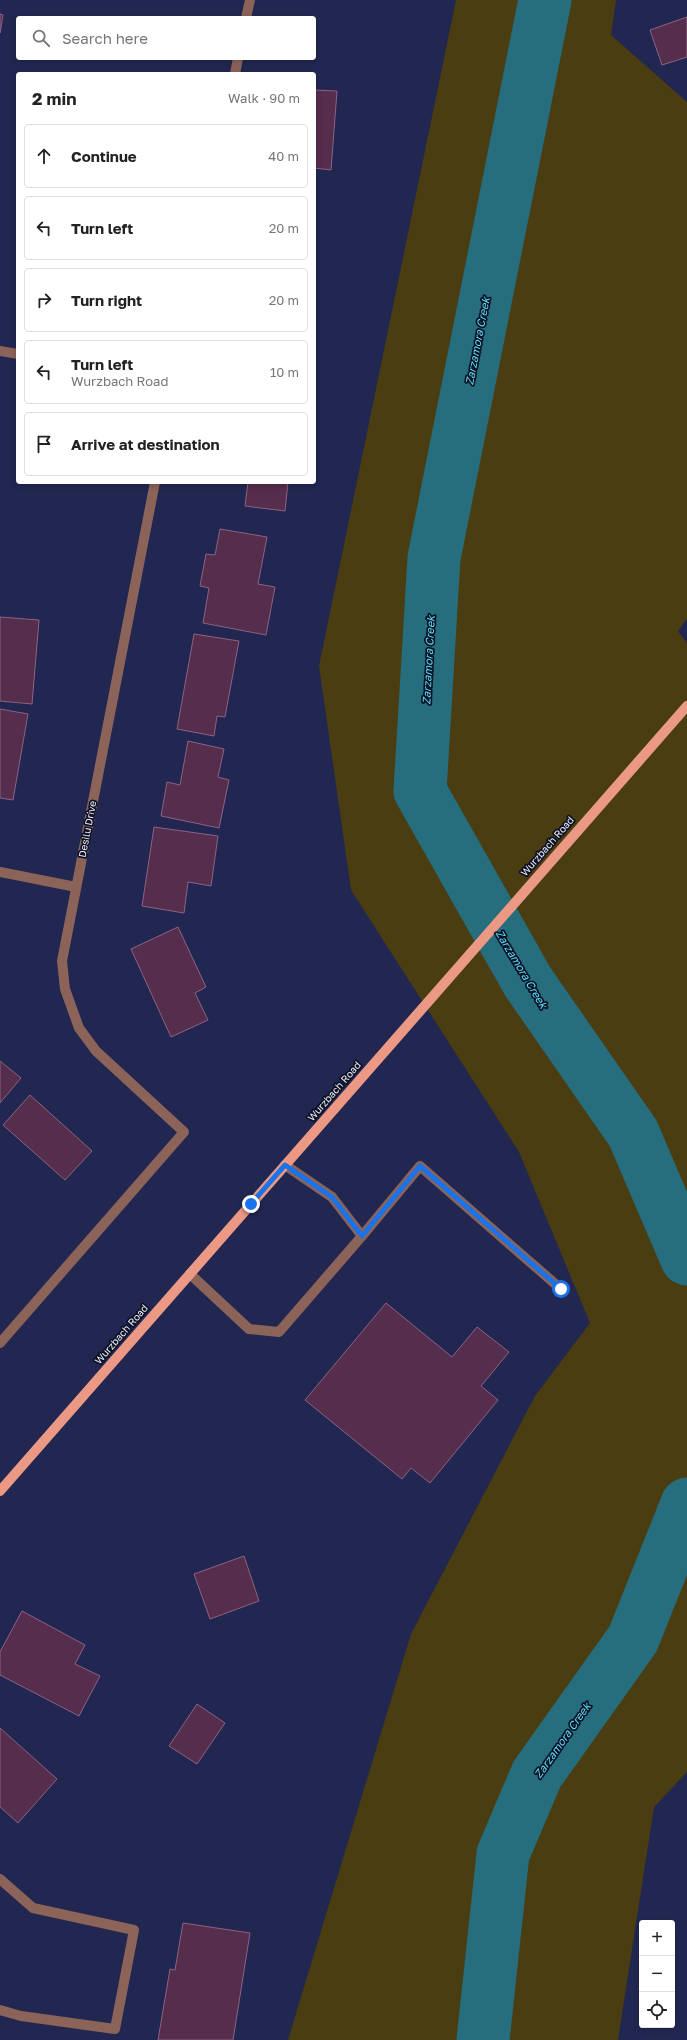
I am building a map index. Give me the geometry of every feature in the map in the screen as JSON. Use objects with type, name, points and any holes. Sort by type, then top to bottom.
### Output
[{"type":"main road","name":"Wurzbach Road","points":[[0,1491],[687,706]]},
{"type":"street","points":[[246,16],[250,0]]},
{"type":"street","points":[[235,72],[238,60]]},
{"type":"street","points":[[0,351],[16,354]]},
{"type":"street","name":"Desilu Drive","points":[[0,1343],[184,1132],[96,1052],[79,1028],[64,989],[62,961],[156,484]]},
{"type":"street","points":[[0,872],[76,887]]},
{"type":"street","points":[[285,1165],[332,1197],[362,1236]]},
{"type":"street","points":[[190,1274],[249,1329],[279,1332],[420,1166],[561,1289]]},
{"type":"street","points":[[0,1878],[33,1908],[134,1930],[114,2029],[20,2016],[0,2010]]},
{"type":"shaded area","points":[[456,0],[616,0],[611,35],[687,102],[687,619],[678,631],[687,643],[687,1772],[654,1807],[618,2040],[288,2040],[411,1634],[535,1396],[590,1323],[519,1152],[351,890],[319,666]]},
{"type":"building","points":[[0,14],[3,15],[0,33]]},
{"type":"building","points":[[687,17],[687,57],[662,65],[650,30]]},
{"type":"building","points":[[316,90],[337,91],[331,170],[316,168]]},
{"type":"building","points":[[248,484],[288,484],[285,511],[245,506]]},
{"type":"building","points":[[220,529],[267,537],[258,584],[275,587],[266,635],[203,623],[209,588],[200,586],[206,554],[215,555]]},
{"type":"building","points":[[0,617],[39,620],[32,704],[0,701]]},
{"type":"building","points":[[194,634],[239,641],[225,717],[217,716],[214,736],[177,729]]},
{"type":"building","points":[[0,709],[28,714],[13,800],[0,798]]},
{"type":"building","points":[[188,741],[224,749],[218,777],[229,780],[219,828],[161,816],[167,782],[180,785]]},
{"type":"building","points":[[154,827],[218,836],[211,886],[188,882],[184,913],[142,906]]},
{"type":"building","points":[[178,927],[206,987],[195,993],[208,1020],[171,1037],[131,949]]},
{"type":"building","points":[[0,1061],[21,1078],[0,1103]]},
{"type":"building","points":[[30,1095],[92,1151],[65,1180],[3,1125]]},
{"type":"building","points":[[386,1303],[452,1357],[477,1327],[509,1352],[481,1386],[498,1400],[430,1483],[411,1468],[402,1479],[305,1400]]},
{"type":"building","points":[[244,1556],[259,1601],[210,1619],[194,1574]]},
{"type":"building","points":[[22,1611],[85,1645],[75,1664],[100,1676],[79,1716],[0,1675],[0,1652]]},
{"type":"building","points":[[197,1704],[225,1723],[197,1764],[169,1746]]},
{"type":"building","points":[[0,1728],[57,1779],[18,1823],[0,1807]]},
{"type":"building","points":[[183,1923],[250,1933],[233,2040],[158,2040],[170,1969],[175,1970]]},
{"type":"waterway","name":"Zarzamora Creek","points":[[545,0],[434,558],[420,791],[528,982],[633,1133],[687,1259]]},
{"type":"waterway","name":"Zarzamora Creek","points":[[483,2040],[503,1854],[537,1774],[633,1639],[687,1504]]},
{"type":"route","points":[[251,1204],[285,1165],[332,1197],[362,1236],[420,1166],[561,1289]]}]
